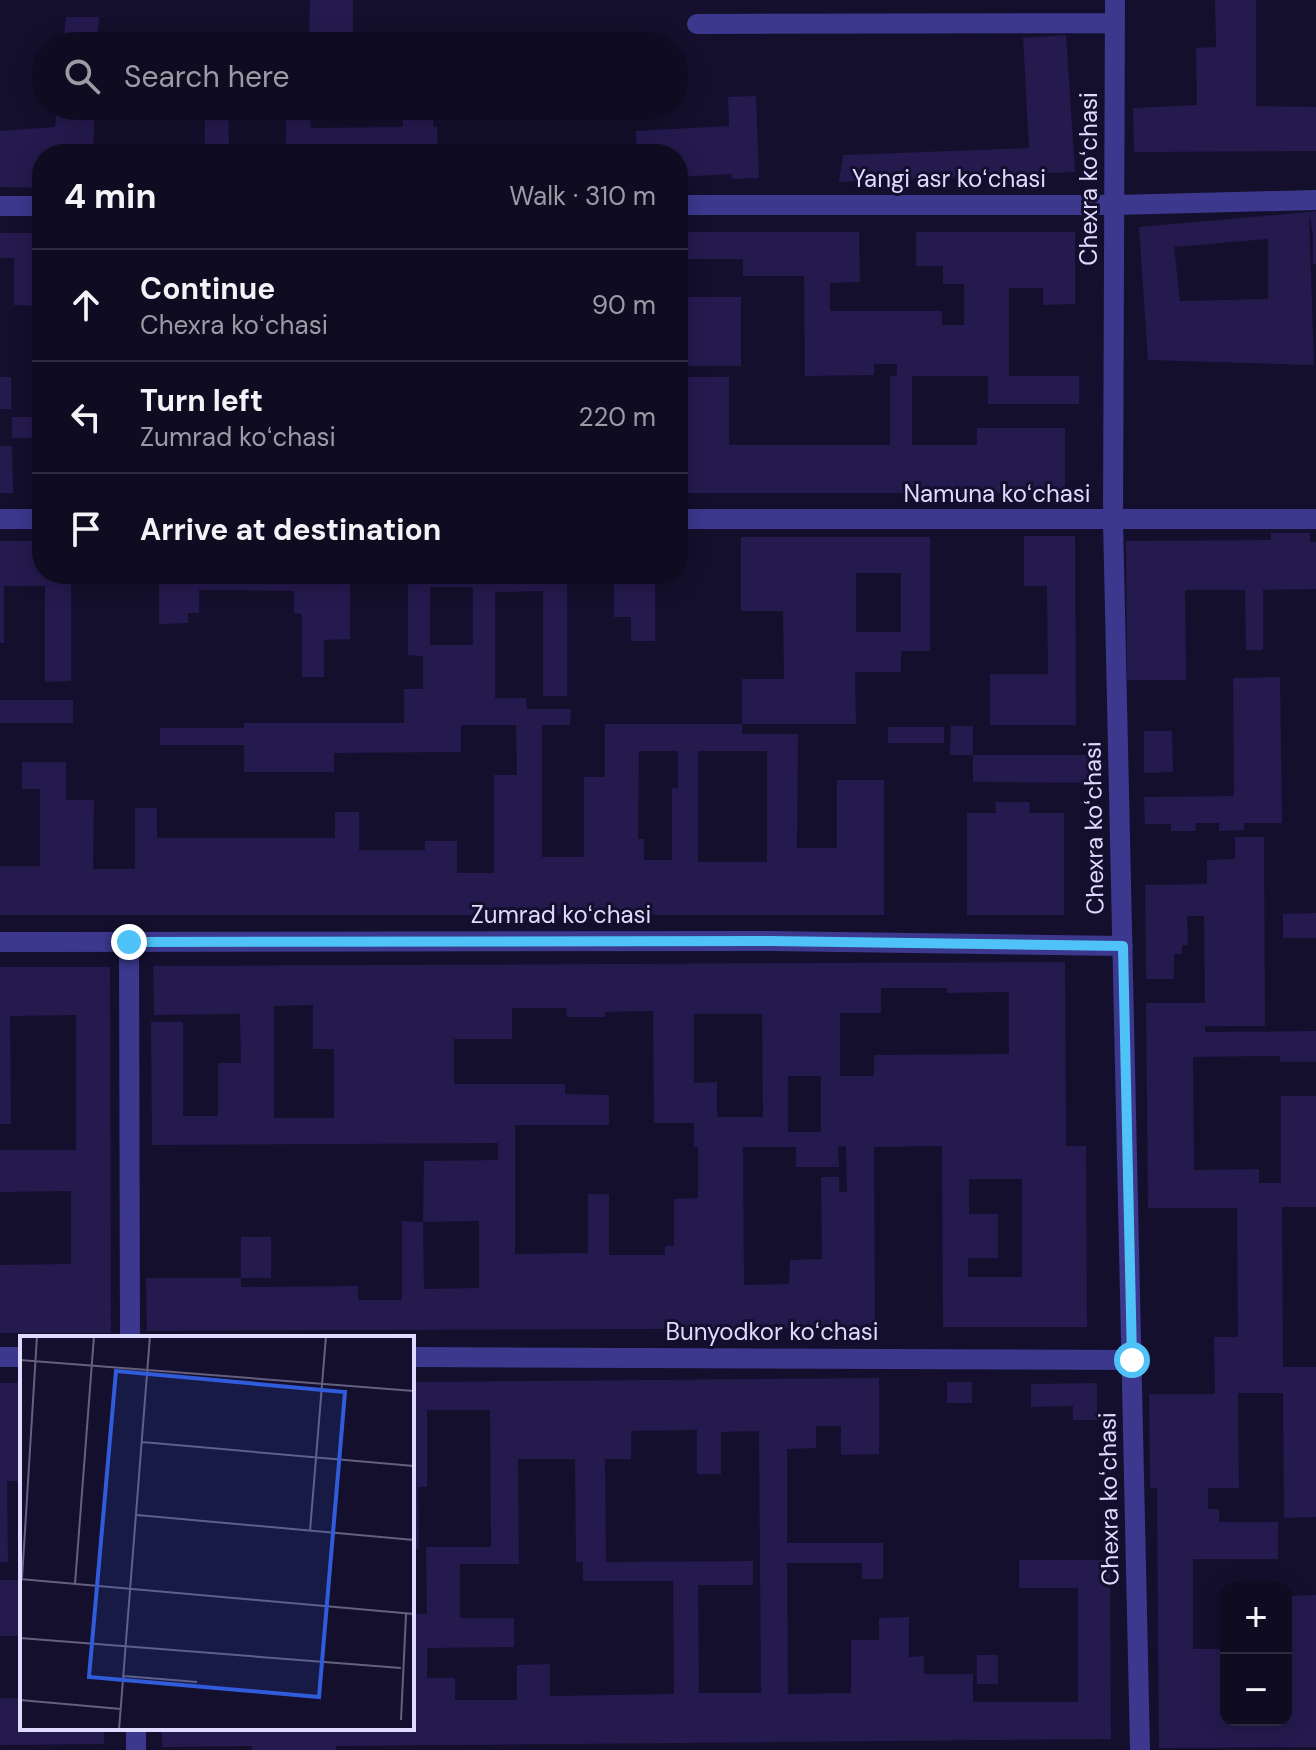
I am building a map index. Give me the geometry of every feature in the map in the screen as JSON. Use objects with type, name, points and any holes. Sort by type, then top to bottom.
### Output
[{"type":"street","name":"Chexra koʻchasi","points":[[1115,0],[1113,520],[1140,1750]]},
{"type":"street","points":[[697,24],[1115,23]]},
{"type":"street","name":"Yangi asr koʻchasi","points":[[688,205],[1115,205],[1316,200]]},
{"type":"street","points":[[0,206],[32,206]]},
{"type":"street","points":[[0,519],[32,519]]},
{"type":"street","name":"Namuna koʻchasi","points":[[688,519],[1316,519]]},
{"type":"street","name":"Zumrad koʻchasi","points":[[0,942],[769,941],[1123,946]]},
{"type":"street","points":[[129,942],[130,1336]]},
{"type":"street","name":"Bunyodkor koʻchasi","points":[[414,1357],[1132,1360]]},
{"type":"building","points":[[310,0],[353,0],[353,32],[309,32]]},
{"type":"building","points":[[1215,0],[1256,0],[1256,106],[1316,107],[1316,151],[1134,152],[1133,108],[1197,105],[1196,48],[1216,47]]},
{"type":"building","points":[[66,17],[99,17],[98,32],[64,32]]},
{"type":"building","points":[[1066,35],[1075,172],[839,182],[843,155],[1029,148],[1023,38]]},
{"type":"building","points":[[756,96],[759,178],[732,179],[731,174],[688,176],[688,144],[637,144],[636,131],[729,126],[728,97]]},
{"type":"building","points":[[56,120],[94,120],[93,144],[32,144],[32,188],[0,187],[0,131],[55,127]]},
{"type":"building","points":[[205,120],[228,120],[229,144],[205,144]]},
{"type":"building","points":[[286,120],[310,120],[311,128],[403,127],[403,120],[433,120],[433,127],[437,127],[438,144],[286,144]]},
{"type":"building","points":[[1316,211],[1316,264],[1313,264],[1309,212]]},
{"type":"building","points":[[1309,212],[1314,365],[1148,360],[1139,227]],"holes":[[[1268,239],[1268,299],[1180,301],[1174,247]]]},
{"type":"building","points":[[688,232],[859,232],[860,282],[830,283],[830,311],[942,311],[942,325],[964,325],[964,284],[943,284],[943,266],[916,266],[916,232],[1075,232],[1075,304],[1043,305],[1043,288],[1009,288],[1009,376],[1079,376],[1079,404],[988,404],[988,376],[912,376],[912,445],[977,445],[977,428],[1065,428],[1065,493],[688,493],[688,377],[729,377],[729,445],[890,445],[890,376],[897,376],[897,364],[874,364],[874,375],[805,376],[804,276],[743,276],[743,259],[688,259]]},
{"type":"building","points":[[0,233],[32,233],[32,306],[14,305],[14,258],[0,258]]},
{"type":"building","points":[[688,297],[741,297],[741,366],[688,366]]},
{"type":"building","points":[[0,377],[11,377],[11,409],[0,409]]},
{"type":"building","points":[[12,417],[32,417],[32,438],[12,438]]},
{"type":"building","points":[[0,446],[12,446],[13,493],[0,493]]},
{"type":"building","points":[[1271,533],[1310,533],[1310,542],[1316,542],[1316,589],[1263,590],[1263,650],[1246,650],[1245,590],[1185,590],[1186,680],[1127,680],[1126,541],[1271,540]]},
{"type":"building","points":[[1024,536],[1075,536],[1076,725],[990,725],[990,674],[1048,674],[1047,586],[1024,586]]},
{"type":"building","points":[[741,537],[930,537],[930,651],[901,651],[901,672],[855,672],[856,724],[742,724],[742,679],[784,679],[783,611],[741,611]],"holes":[[[856,573],[901,573],[901,632],[856,632]]]},
{"type":"building","points":[[0,541],[32,541],[32,584],[71,584],[71,681],[45,682],[45,586],[4,586],[4,643],[0,643]]},
{"type":"building","points":[[159,584],[350,584],[350,639],[324,640],[324,677],[302,677],[302,614],[294,613],[294,591],[199,590],[199,613],[188,613],[188,623],[159,624]]},
{"type":"building","points":[[408,584],[567,584],[567,696],[543,696],[543,591],[495,592],[495,698],[526,698],[527,709],[571,709],[570,725],[542,725],[542,857],[584,857],[584,777],[605,777],[605,724],[742,724],[742,734],[798,734],[797,848],[837,848],[837,780],[884,780],[884,915],[0,915],[0,866],[40,866],[40,789],[22,789],[22,762],[66,762],[66,800],[94,800],[93,869],[135,869],[135,808],[157,808],[157,838],[335,838],[335,812],[359,812],[359,850],[425,850],[425,841],[457,841],[457,873],[494,873],[494,775],[517,775],[516,725],[461,725],[461,752],[334,753],[334,772],[244,772],[244,745],[160,745],[160,728],[244,728],[244,723],[404,723],[404,689],[423,689],[423,656],[408,655]],"holes":[[[430,587],[473,587],[473,645],[430,645]],[[639,751],[678,751],[678,788],[672,788],[672,860],[644,860],[644,839],[638,839]],[[698,751],[767,751],[767,862],[698,862]]]},
{"type":"building","points":[[614,584],[655,584],[655,641],[631,641],[631,617],[614,617]]},
{"type":"building","points":[[1280,677],[1282,823],[1244,823],[1244,830],[1219,831],[1219,823],[1195,823],[1196,831],[1171,831],[1171,824],[1145,824],[1144,797],[1234,796],[1233,678]]},
{"type":"building","points":[[0,700],[73,700],[73,723],[0,723]]},
{"type":"building","points":[[951,726],[973,726],[973,755],[950,755]]},
{"type":"building","points":[[888,727],[944,727],[944,743],[888,743]]},
{"type":"building","points":[[1144,731],[1172,731],[1173,772],[1144,773]]},
{"type":"building","points":[[973,755],[1094,755],[1095,783],[973,782]]},
{"type":"building","points":[[995,802],[1030,802],[1029,813],[1064,813],[1064,915],[967,915],[967,813],[996,813]]},
{"type":"building","points":[[1235,837],[1264,837],[1265,1026],[1205,1026],[1205,1032],[1316,1031],[1316,1062],[1280,1062],[1280,1056],[1193,1057],[1194,1170],[1259,1169],[1259,1183],[1281,1183],[1281,1096],[1316,1096],[1316,1207],[1282,1207],[1283,1367],[1316,1367],[1316,1517],[1284,1518],[1283,1393],[1238,1393],[1239,1488],[1208,1488],[1208,1509],[1219,1509],[1219,1522],[1278,1522],[1278,1559],[1193,1559],[1193,1649],[1220,1649],[1220,1726],[1292,1726],[1292,1596],[1316,1595],[1316,1747],[1159,1748],[1157,1488],[1150,1488],[1149,1394],[1215,1394],[1214,1337],[1238,1337],[1237,1208],[1148,1208],[1146,1003],[1205,1003],[1204,916],[1187,916],[1188,945],[1182,945],[1182,954],[1174,954],[1174,979],[1146,979],[1145,885],[1207,884],[1207,860],[1235,859]]},
{"type":"building","points":[[1316,913],[1316,938],[1283,938],[1283,914]]},
{"type":"building","points":[[1065,962],[1066,1146],[1086,1146],[1087,1327],[943,1327],[942,1146],[874,1147],[875,1328],[147,1331],[146,1278],[241,1278],[241,1287],[358,1286],[358,1300],[402,1300],[402,1221],[423,1222],[424,1161],[498,1160],[498,1143],[152,1145],[151,1022],[183,1022],[183,1116],[218,1116],[218,1063],[241,1063],[240,1014],[154,1015],[153,966]],"holes":[[[881,988],[947,988],[947,993],[1009,992],[1009,1054],[874,1055],[874,1076],[840,1076],[840,1013],[881,1013]],[[313,1005],[313,1049],[334,1049],[334,1118],[274,1118],[274,1006]],[[512,1008],[566,1008],[567,1017],[605,1017],[605,1012],[653,1011],[654,1123],[694,1123],[694,1147],[698,1147],[698,1198],[674,1199],[674,1246],[665,1246],[665,1255],[609,1255],[609,1194],[588,1194],[588,1253],[515,1254],[515,1125],[609,1125],[609,1095],[565,1094],[565,1084],[454,1084],[454,1039],[512,1039]],[[694,1014],[762,1014],[763,1117],[717,1117],[717,1082],[694,1083]],[[788,1076],[821,1076],[821,1132],[788,1132]],[[846,1146],[847,1192],[839,1192],[839,1177],[821,1177],[822,1259],[790,1260],[789,1284],[744,1285],[743,1147],[796,1147],[796,1167],[839,1167],[838,1147]],[[969,1179],[1022,1179],[1022,1277],[968,1277],[968,1258],[998,1258],[998,1214],[969,1214]],[[479,1221],[479,1288],[424,1289],[423,1222]]]},
{"type":"building","points":[[0,967],[110,967],[111,1333],[0,1333],[0,1265],[71,1264],[71,1191],[0,1192],[0,1150],[76,1150],[76,1015],[10,1016],[11,1124],[0,1124]]},
{"type":"building","points":[[241,1237],[271,1237],[271,1278],[241,1278]]},
{"type":"building","points":[[879,1378],[879,1454],[841,1455],[841,1426],[816,1426],[816,1448],[787,1449],[787,1543],[883,1543],[883,1579],[862,1579],[862,1563],[787,1563],[788,1694],[851,1693],[851,1640],[879,1640],[879,1618],[909,1617],[909,1657],[924,1656],[924,1674],[973,1674],[973,1702],[1078,1702],[1078,1588],[1019,1588],[1019,1560],[1110,1560],[1111,1739],[336,1746],[336,1750],[252,1750],[252,1746],[162,1747],[162,1730],[414,1730],[414,1614],[427,1614],[426,1547],[491,1547],[490,1410],[427,1410],[427,1487],[418,1487],[419,1549],[414,1549],[414,1382]],"holes":[[[697,1430],[697,1474],[721,1474],[721,1432],[759,1431],[761,1693],[699,1693],[698,1585],[753,1585],[753,1561],[606,1562],[605,1459],[631,1459],[631,1431]],[[518,1459],[575,1459],[576,1562],[583,1562],[583,1581],[673,1581],[674,1694],[550,1696],[550,1664],[517,1665],[517,1700],[455,1700],[455,1678],[427,1678],[427,1648],[514,1647],[514,1618],[460,1618],[460,1564],[519,1564]]]},
{"type":"building","points":[[947,1382],[972,1382],[972,1403],[947,1403]]},
{"type":"building","points":[[0,1383],[20,1383],[20,1481],[7,1481],[8,1562],[0,1562]]},
{"type":"building","points":[[1097,1383],[1097,1420],[1073,1420],[1073,1406],[1031,1407],[1031,1384]]},
{"type":"building","points":[[0,1580],[20,1580],[20,1636],[0,1636]]},
{"type":"building","points":[[977,1655],[998,1655],[998,1684],[977,1684]]},
{"type":"building","points":[[0,1698],[20,1698],[20,1730],[104,1730],[104,1744],[0,1745]]},
{"type":"route","points":[[129,942],[769,941],[1123,946],[1132,1360]]}]
